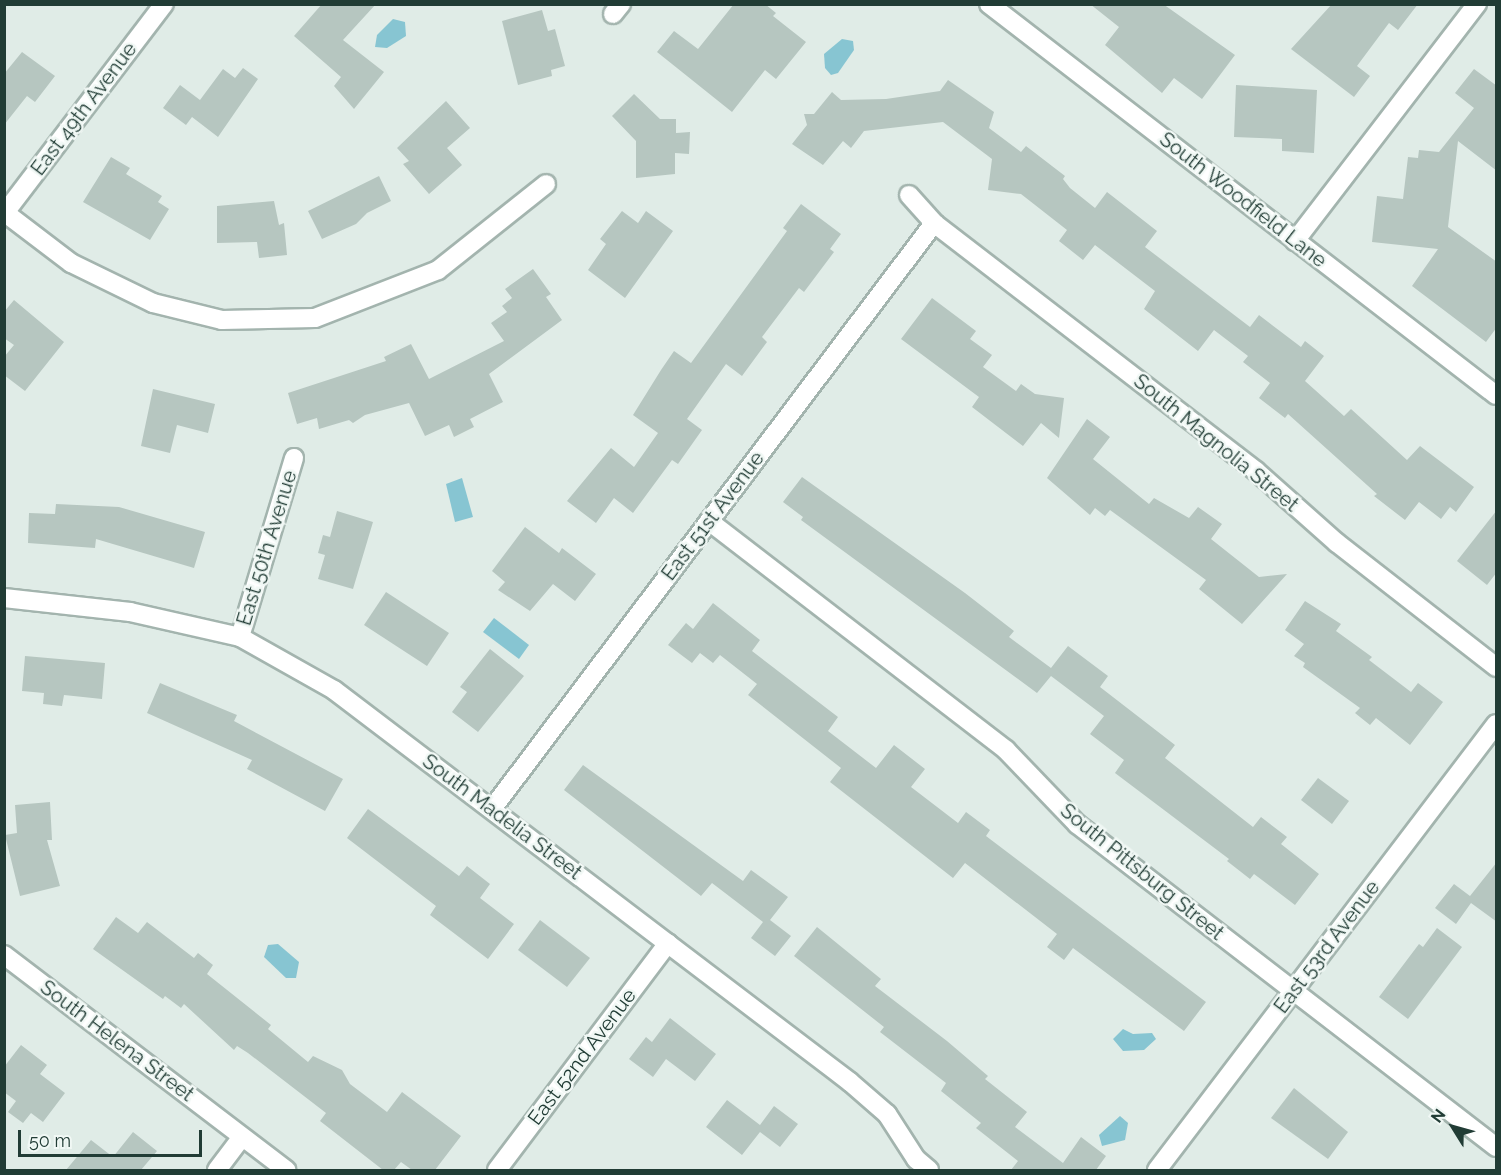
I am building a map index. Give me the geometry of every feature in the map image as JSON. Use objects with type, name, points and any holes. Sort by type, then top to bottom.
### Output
[{"type":"street","name":"East 49th Avenue","points":[[5,213],[164,4]]},
{"type":"street","name":"South Woodfield Lane","points":[[989,4],[1497,395]]},
{"type":"street","points":[[1295,241],[1477,4]]},
{"type":"street","points":[[5,213],[71,263],[153,303],[222,320],[315,318],[438,270],[546,184]]},
{"type":"street","name":"South Magnolia Street","points":[[909,195],[934,223],[1256,471],[1337,543],[1497,667]]},
{"type":"street","name":"East 51st Avenue","points":[[492,809],[934,223]]},
{"type":"street","name":"East 50th Avenue","points":[[240,637],[294,458]]},
{"type":"street","name":"South Pittsburg Street","points":[[709,521],[1006,750],[1077,824],[1292,993],[1497,1147]]},
{"type":"street","name":"South Madelia Street","points":[[4,598],[130,612],[240,637],[334,690],[880,1106],[916,1159],[929,1170]]},
{"type":"street","name":"East 53rd Avenue","points":[[1157,1170],[1497,724]]},
{"type":"street","name":"East 52nd Avenue","points":[[497,1170],[668,943]]},
{"type":"street","name":"South Helena Street","points":[[4,955],[286,1170]]},
{"type":"street","points":[[217,1170],[242,1137]]},
{"type":"water","points":[[393,19],[405,22],[406,36],[387,48],[375,47],[377,35]]},
{"type":"water","points":[[842,39],[853,41],[854,50],[838,73],[831,75],[825,68],[824,54]]},
{"type":"water","points":[[462,478],[473,517],[455,522],[446,484]]},
{"type":"water","points":[[494,618],[529,645],[519,659],[483,632]]},
{"type":"water","points":[[278,944],[299,962],[296,978],[286,978],[264,957],[268,945]]},
{"type":"water","points":[[1123,1029],[1133,1034],[1152,1033],[1156,1039],[1144,1050],[1123,1051],[1113,1039]]},
{"type":"water","points":[[1120,1116],[1128,1123],[1125,1140],[1102,1146],[1099,1135]]},
{"type":"building","points":[[322,4],[376,4],[343,40],[384,72],[354,109],[334,86],[341,77],[294,36]]},
{"type":"building","points":[[734,4],[765,4],[776,13],[773,16],[806,42],[776,79],[765,70],[732,112],[657,52],[674,31],[698,49]]},
{"type":"building","points":[[1090,4],[1163,4],[1235,55],[1202,99],[1174,78],[1162,93],[1105,45],[1119,27]]},
{"type":"building","points":[[1332,4],[1418,4],[1398,30],[1389,23],[1357,66],[1370,76],[1354,97],[1291,49]]},
{"type":"building","points":[[542,10],[548,31],[555,29],[565,66],[551,70],[552,76],[518,85],[502,21]]},
{"type":"building","points":[[22,52],[55,76],[35,102],[27,96],[4,125],[4,74]]},
{"type":"building","points":[[243,68],[258,79],[218,137],[192,117],[186,125],[163,108],[180,85],[200,100],[223,69],[235,78]]},
{"type":"building","points":[[1474,69],[1497,86],[1497,171],[1458,141],[1448,227],[1497,262],[1497,327],[1486,342],[1412,286],[1438,249],[1372,242],[1377,196],[1403,199],[1408,157],[1418,158],[1419,150],[1439,152],[1474,108],[1455,93]]},
{"type":"building","points":[[948,80],[994,112],[989,128],[1021,152],[1026,146],[1065,176],[1063,179],[1070,188],[1095,208],[1107,192],[1157,231],[1145,247],[1250,327],[1259,315],[1301,347],[1305,341],[1324,356],[1305,381],[1344,416],[1351,409],[1407,460],[1420,446],[1474,487],[1456,512],[1450,507],[1441,519],[1419,502],[1405,520],[1374,496],[1377,494],[1288,414],[1285,418],[1259,398],[1270,383],[1243,362],[1248,356],[1214,330],[1198,351],[1144,309],[1155,291],[1095,245],[1083,260],[1059,241],[1067,230],[1021,194],[988,190],[992,159],[943,122],[864,131],[851,148],[843,141],[823,165],[792,144],[807,125],[804,114],[814,114],[832,92],[841,100],[886,99],[940,91]]},
{"type":"building","points":[[1236,85],[1317,90],[1314,153],[1282,151],[1282,139],[1234,137]]},
{"type":"building","points":[[634,94],[660,119],[676,119],[676,133],[690,132],[689,154],[675,153],[675,174],[636,178],[636,141],[612,116]]},
{"type":"building","points":[[446,101],[470,128],[447,148],[462,165],[429,194],[403,164],[409,161],[397,148]]},
{"type":"building","points":[[111,157],[130,168],[126,174],[162,196],[158,202],[169,209],[150,240],[83,202]]},
{"type":"building","points":[[379,176],[391,201],[367,213],[356,224],[322,239],[308,211]]},
{"type":"building","points":[[274,201],[279,225],[284,223],[287,255],[259,258],[257,242],[217,243],[217,206]]},
{"type":"building","points":[[801,204],[841,234],[830,249],[834,252],[804,292],[799,288],[762,337],[767,342],[742,376],[726,364],[687,419],[702,430],[678,464],[672,460],[633,513],[614,498],[596,523],[567,501],[611,448],[634,467],[658,433],[633,415],[661,370],[674,351],[691,363],[787,231],[783,228]]},
{"type":"building","points":[[622,211],[638,223],[646,211],[673,231],[625,298],[588,270],[606,244],[600,239]]},
{"type":"building","points":[[533,269],[551,294],[546,297],[562,320],[489,374],[503,402],[470,419],[474,427],[454,437],[449,425],[425,436],[409,403],[365,415],[353,423],[349,420],[319,429],[317,418],[297,424],[288,393],[386,361],[384,357],[411,344],[429,379],[504,341],[491,323],[507,312],[502,306],[512,298],[505,289]]},
{"type":"building","points":[[932,298],[976,331],[970,339],[992,355],[983,367],[1016,391],[1021,384],[1035,394],[1064,398],[1059,438],[1041,423],[1023,446],[972,407],[979,397],[901,339]]},
{"type":"building","points":[[14,300],[64,342],[25,391],[4,375],[4,357],[14,345],[4,338],[4,312]]},
{"type":"building","points":[[153,389],[215,404],[208,433],[177,425],[170,453],[141,446]]},
{"type":"building","points":[[1087,419],[1110,437],[1093,459],[1149,504],[1154,498],[1189,518],[1198,507],[1222,524],[1211,539],[1259,577],[1287,574],[1242,624],[1199,589],[1206,580],[1110,510],[1105,516],[1095,508],[1090,515],[1047,478]]},
{"type":"building","points":[[802,477],[965,593],[1014,631],[1009,637],[1051,668],[1068,646],[1108,676],[1100,687],[1175,745],[1165,758],[1253,827],[1261,817],[1287,837],[1281,844],[1319,874],[1295,905],[1254,874],[1250,879],[1227,861],[1229,859],[1115,773],[1124,760],[1090,734],[1104,716],[1051,676],[1037,693],[801,520],[803,517],[783,502]]},
{"type":"building","points":[[56,504],[119,507],[205,532],[194,568],[96,539],[95,548],[28,543],[29,513],[55,514]]},
{"type":"building","points":[[1497,510],[1497,572],[1487,585],[1457,561]]},
{"type":"building","points":[[337,511],[373,522],[353,589],[318,579],[325,555],[318,553],[323,535],[330,537]]},
{"type":"building","points":[[525,527],[559,553],[562,548],[596,574],[575,601],[553,584],[530,611],[498,590],[505,582],[492,571]]},
{"type":"building","points":[[386,592],[449,633],[427,666],[364,625]]},
{"type":"building","points":[[1305,601],[1341,624],[1336,631],[1372,657],[1369,660],[1411,692],[1418,683],[1443,702],[1410,745],[1376,718],[1370,725],[1355,713],[1360,708],[1303,667],[1305,663],[1294,656],[1304,644],[1285,630]]},
{"type":"building","points":[[713,603],[760,640],[752,651],[838,717],[828,731],[876,768],[894,745],[925,769],[911,787],[958,823],[966,812],[990,830],[986,836],[1206,1002],[1184,1031],[1073,948],[1064,960],[1047,947],[1057,934],[965,863],[953,878],[830,782],[841,768],[748,695],[757,684],[720,655],[713,663],[700,653],[692,663],[668,645],[686,623],[693,629]]},
{"type":"building","points":[[490,649],[524,676],[478,732],[452,712],[467,692],[460,687]]},
{"type":"building","points":[[25,656],[105,663],[102,699],[64,695],[62,706],[43,704],[44,693],[22,691]]},
{"type":"building","points":[[160,683],[237,715],[234,721],[343,779],[325,811],[247,769],[252,760],[147,713]]},
{"type":"building","points":[[583,765],[743,881],[751,870],[788,897],[770,920],[791,936],[775,956],[751,938],[763,922],[712,883],[701,896],[564,790]]},
{"type":"building","points":[[1318,778],[1349,801],[1332,824],[1301,800]]},
{"type":"building","points":[[50,802],[52,840],[47,840],[60,886],[20,896],[5,835],[17,833],[15,805]]},
{"type":"building","points":[[368,809],[459,876],[467,866],[490,884],[480,898],[514,924],[488,959],[430,915],[436,906],[347,838]]},
{"type":"building","points":[[1497,862],[1497,922],[1471,903],[1456,924],[1435,908],[1454,884],[1470,896]]},
{"type":"building","points":[[116,917],[138,933],[147,922],[194,958],[198,953],[213,965],[207,974],[271,1025],[268,1029],[308,1062],[313,1056],[342,1070],[350,1084],[387,1112],[402,1092],[461,1136],[435,1170],[412,1170],[401,1162],[394,1170],[383,1170],[320,1121],[326,1113],[248,1053],[237,1046],[234,1050],[184,1004],[181,1008],[165,996],[163,999],[93,949]]},
{"type":"building","points":[[540,920],[590,958],[567,987],[518,950]]},
{"type":"building","points":[[817,927],[881,979],[875,986],[947,1041],[988,1076],[985,1079],[1027,1112],[1015,1127],[1063,1163],[1081,1137],[1106,1156],[1096,1170],[1011,1170],[1018,1161],[976,1128],[981,1123],[941,1091],[946,1083],[880,1032],[884,1027],[794,956]]},
{"type":"building","points":[[1437,928],[1462,947],[1408,1019],[1379,997],[1419,944],[1423,947]]},
{"type":"building","points":[[670,1018],[716,1054],[695,1081],[666,1059],[653,1077],[629,1059],[646,1037],[652,1042]]},
{"type":"building","points":[[21,1045],[47,1065],[40,1074],[65,1093],[43,1122],[31,1113],[23,1123],[8,1112],[16,1101],[4,1092],[4,1067]]},
{"type":"building","points":[[1294,1088],[1348,1132],[1328,1159],[1271,1118]]},
{"type":"building","points":[[727,1100],[760,1125],[774,1106],[798,1124],[780,1147],[760,1132],[742,1155],[706,1127]]},
{"type":"building","points":[[133,1132],[157,1151],[141,1170],[66,1170],[91,1140],[113,1157]]}]
